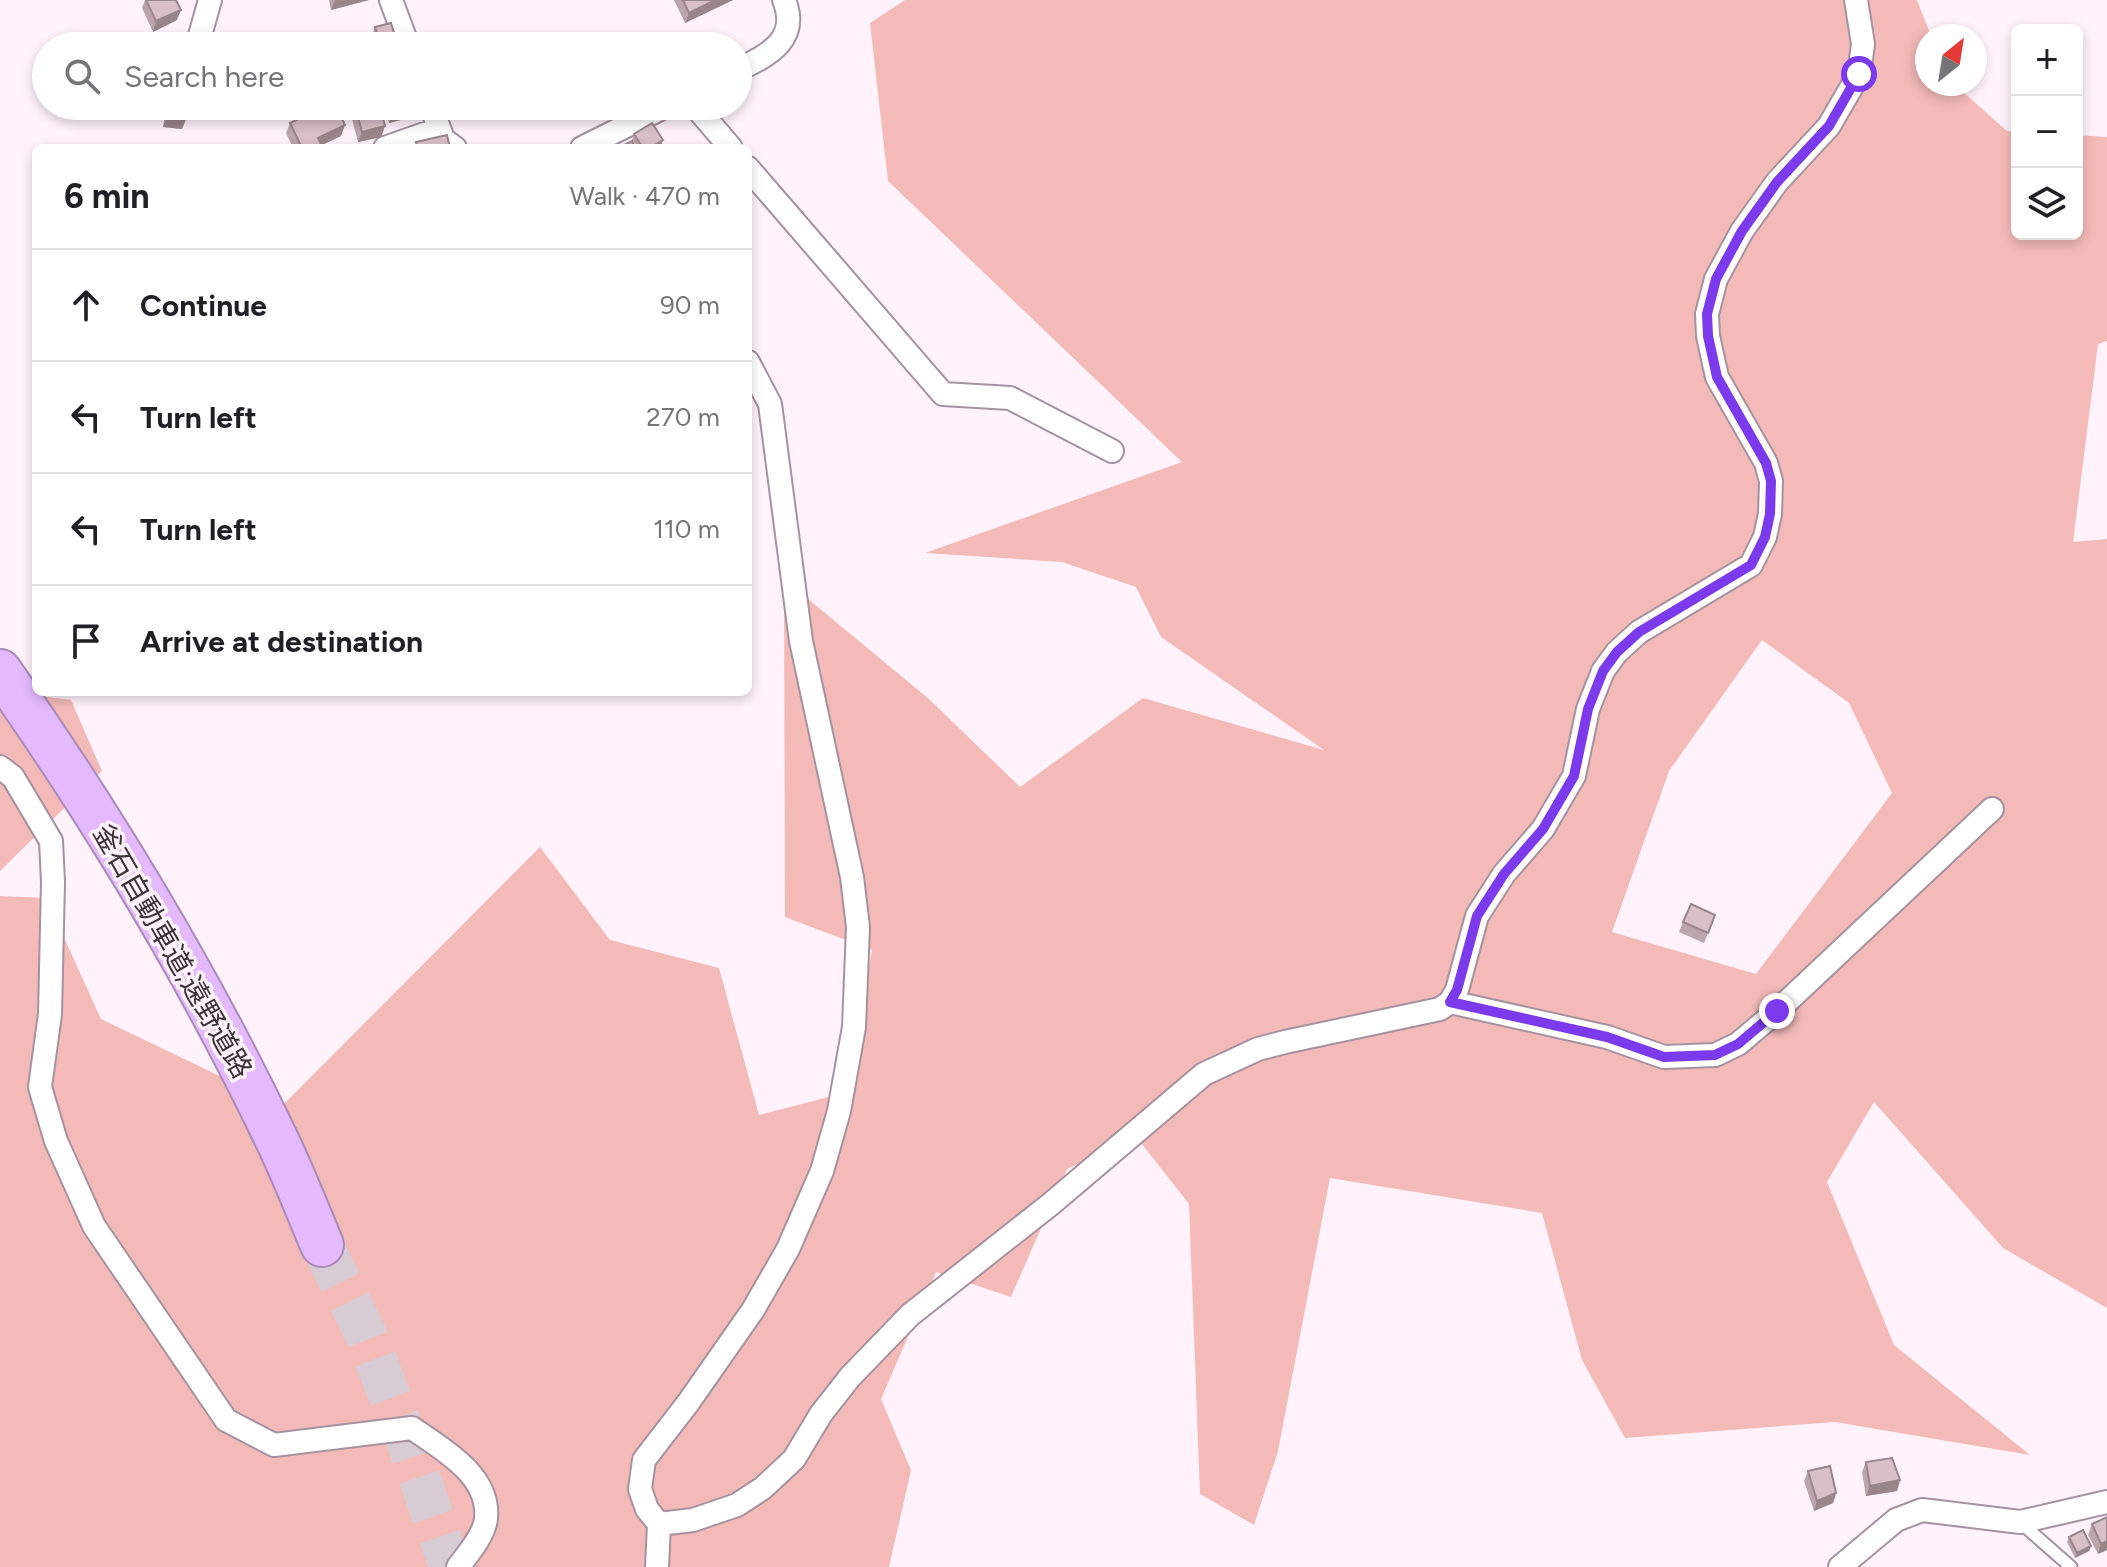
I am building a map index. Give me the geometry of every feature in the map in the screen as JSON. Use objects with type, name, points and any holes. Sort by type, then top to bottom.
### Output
[{"type":"highway","name":"釜石自動車道;遠野道路","points":[[0,671],[53,747],[159,917],[276,1139],[312,1248],[147,941],[83,831],[0,708]]},
{"type":"street","points":[[201,32],[210,0]]},
{"type":"street","points":[[391,0],[403,32]]},
{"type":"street","points":[[752,63],[771,53],[785,37],[789,12],[784,0]]},
{"type":"street","points":[[659,1524],[693,1520],[737,1505],[763,1488],[794,1459],[821,1414],[850,1377],[910,1315],[1052,1203],[1204,1074],[1258,1049],[1440,1009],[1450,1002],[1457,990],[1477,916],[1504,874],[1543,829],[1574,776],[1588,709],[1603,671],[1617,652],[1639,632],[1751,565],[1765,537],[1770,514],[1771,481],[1766,463],[1717,377],[1708,336],[1707,314],[1716,279],[1742,231],[1777,182],[1829,126],[1859,74],[1863,44],[1856,0]]},
{"type":"street","points":[[436,120],[443,139],[450,144]]},
{"type":"street","points":[[591,144],[638,120]]},
{"type":"street","points":[[707,120],[728,144]]},
{"type":"street","points":[[396,144],[439,129]]},
{"type":"street","points":[[752,173],[943,394],[1010,398],[1112,451]]},
{"type":"street","points":[[657,1567],[659,1524],[647,1509],[640,1489],[644,1460],[753,1310],[788,1249],[822,1171],[839,1111],[854,1027],[858,927],[852,877],[801,641],[770,404],[752,370]]},
{"type":"street","points":[[0,767],[13,777],[51,841],[50,1014],[40,1087],[56,1141],[94,1226],[226,1420],[274,1445],[412,1428],[453,1456],[476,1481],[485,1500],[486,1519],[483,1529],[458,1567]]},
{"type":"street","points":[[1450,1002],[1607,1037],[1664,1057],[1715,1055],[1738,1044],[1777,1011],[1992,809]]},
{"type":"street","points":[[1840,1567],[1896,1520],[1922,1510],[2020,1522],[2107,1502]]},
{"type":"lane","points":[[2020,1522],[2071,1567]]},
{"type":"shaded area","points":[[905,0],[1917,0],[1926,24],[1915,24],[1915,96],[1968,96],[2011,131],[2011,240],[2083,240],[2083,135],[2107,137],[2107,341],[2098,344],[2073,542],[2107,539],[2107,1308],[2003,1248],[1874,1102],[1827,1182],[1894,1345],[2030,1455],[1835,1422],[1625,1438],[1582,1360],[1542,1213],[1330,1178],[1278,1451],[1254,1525],[1200,1494],[1189,1204],[1138,1139],[1067,1169],[1011,1297],[936,1272],[881,1399],[911,1470],[889,1567],[0,1567],[0,896],[46,898],[101,1019],[282,1106],[540,847],[610,940],[719,968],[759,1115],[844,1093],[872,950],[785,917],[784,579],[929,699],[1020,787],[1143,698],[1324,750],[1161,637],[1136,587],[1062,562],[925,553],[1182,462],[888,181],[870,23]],"holes":[[[1762,640],[1849,703],[1892,793],[1756,974],[1612,932],[1669,771]]]},
{"type":"shaded area","points":[[0,691],[71,700],[102,771],[0,871]]},
{"type":"building","points":[[146,0],[176,0],[181,10],[156,21]]},
{"type":"building","points":[[683,0],[715,0],[689,13]]},
{"type":"building","points":[[391,23],[394,32],[377,32],[375,27]]},
{"type":"building","points":[[296,120],[343,120],[345,125],[318,138],[321,144],[300,144],[290,123]]},
{"type":"building","points":[[359,120],[384,120],[385,126],[362,132]]},
{"type":"building","points":[[652,123],[663,140],[656,144],[640,144],[634,134]]},
{"type":"building","points":[[447,135],[449,144],[416,144]]},
{"type":"building","points":[[1691,904],[1715,915],[1708,933],[1683,922]]},
{"type":"building","points":[[1892,1458],[1900,1480],[1870,1486],[1866,1462]]},
{"type":"building","points":[[1830,1466],[1836,1493],[1817,1501],[1808,1471]]},
{"type":"building","points":[[2107,1517],[2107,1541],[2101,1544],[2092,1524]]},
{"type":"building","points":[[2083,1530],[2091,1546],[2077,1553],[2069,1537]]},
{"type":"tunnel","points":[[322,1245],[367,1337],[450,1567]]},
{"type":"route","points":[[1777,1011],[1738,1044],[1715,1055],[1664,1057],[1607,1037],[1450,1002],[1457,990],[1477,916],[1504,874],[1543,829],[1574,776],[1588,709],[1603,671],[1617,652],[1639,632],[1751,565],[1765,537],[1770,514],[1771,481],[1766,463],[1717,377],[1708,336],[1707,314],[1716,279],[1742,231],[1777,182],[1829,126],[1859,74]]}]
